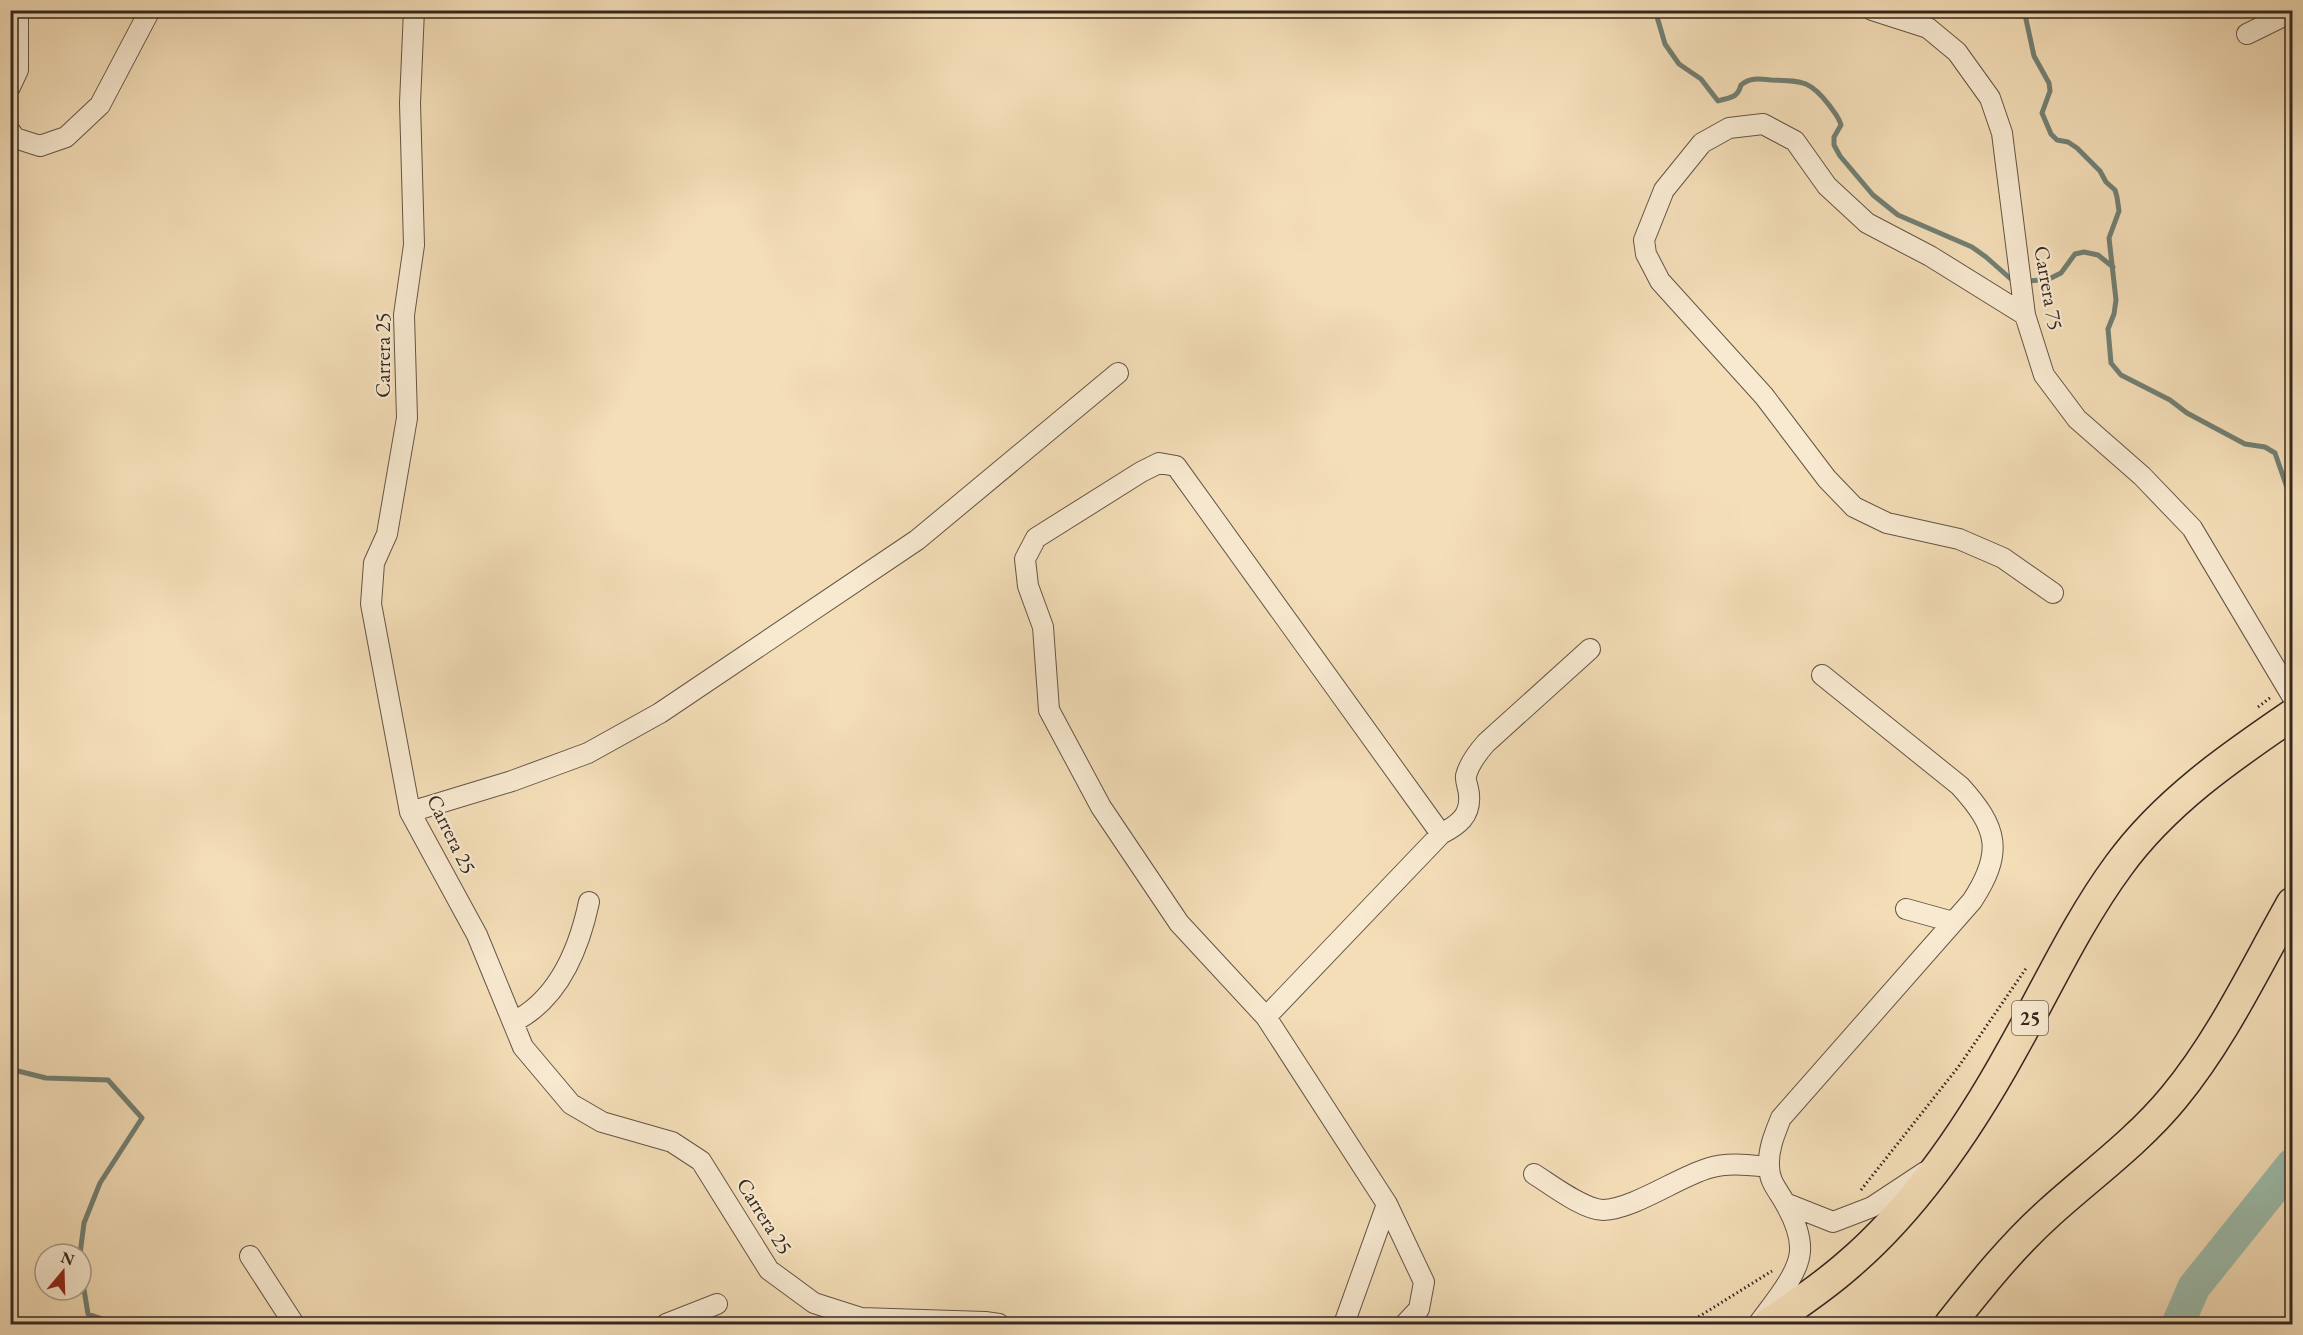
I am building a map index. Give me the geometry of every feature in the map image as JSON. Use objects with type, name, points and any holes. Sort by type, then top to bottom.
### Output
[{"type":"highway","name":"25","points":[[1768,1324],[1801,1303],[1849,1264],[1900,1212],[1941,1161],[2011,1052],[2086,915],[2119,865],[2164,814],[2216,768],[2292,715]]},
{"type":"highway","points":[[1950,1324],[2004,1258],[2048,1214],[2135,1138],[2174,1098],[2213,1043],[2292,903]]},
{"type":"street","points":[[10,87],[18,70],[18,15],[16,10]]},
{"type":"street","points":[[12,139],[40,146],[66,137],[100,105],[150,10]]},
{"type":"street","name":"Carrera 25","points":[[414,10],[410,103],[414,246],[404,315],[407,418],[387,534],[374,563],[371,604],[410,812],[477,935],[523,1047],[571,1104],[602,1122],[672,1142],[701,1161],[769,1270],[814,1303],[861,1318],[999,1324]]},
{"type":"street","name":"Carrera 75","points":[[1872,10],[1928,28],[1957,52],[1990,98],[2002,133],[2025,315],[2044,375],[2077,419],[2142,476],[2192,528],[2289,691]]},
{"type":"street","points":[[2247,34],[2292,12]]},
{"type":"street","points":[[2025,315],[1930,256],[1867,222],[1827,186],[1795,141],[1763,124],[1729,128],[1702,143],[1664,190],[1644,240],[1646,254],[1660,281],[1764,396],[1827,479],[1854,507],[1887,523],[1959,539],[2003,558],[2053,593]]},
{"type":"street","points":[[410,812],[512,781],[588,753],[660,713],[917,540],[1118,373]]},
{"type":"street","points":[[1405,1324],[1419,1308],[1424,1282],[1387,1204],[1266,1017],[1179,923],[1101,807],[1049,710],[1043,627],[1028,586],[1024,559],[1036,538],[1141,472],[1159,463],[1176,466],[1441,834]]},
{"type":"street","points":[[1266,1017],[1441,834],[1457,825],[1467,813],[1469,797],[1466,777],[1474,757],[1486,743],[1590,649]]},
{"type":"street","points":[[1758,1324],[1780,1293],[1800,1253],[1798,1232],[1785,1203],[1772,1184],[1768,1167],[1770,1147],[1781,1118],[1972,901],[1985,880],[1993,852],[1990,828],[1980,807],[1960,786],[1822,675]]},
{"type":"street","points":[[513,1022],[532,1011],[554,986],[571,960],[582,936],[589,902]]},
{"type":"street","points":[[1906,909],[1953,922]]},
{"type":"street","points":[[1785,1203],[1833,1222],[1872,1207],[1941,1161]]},
{"type":"street","points":[[1534,1173],[1572,1199],[1602,1210],[1629,1203],[1710,1167],[1742,1164],[1768,1167]]},
{"type":"street","points":[[1344,1324],[1387,1204]]},
{"type":"street","points":[[250,1256],[294,1324]]},
{"type":"street","points":[[666,1324],[717,1304]]},
{"type":"path","points":[[2253,712],[2289,691]]},
{"type":"path","name":"25","points":[[1857,1195],[1959,1066],[2032,960]]},
{"type":"path","points":[[1687,1324],[1800,1253]]},
{"type":"waterway","points":[[1562,10],[1581,15],[1603,10]]},
{"type":"waterway","points":[[1655,10],[1665,44],[1679,64],[1701,79],[1718,101],[1735,95],[1744,82],[1752,80],[1791,81],[1811,86],[1840,122],[1841,125],[1834,137],[1834,145],[1840,156],[1873,195],[1898,215],[1972,247],[2012,280],[2018,282],[2049,279],[2061,273],[2075,254],[2084,252],[2098,255],[2113,267]]},
{"type":"waterway","points":[[2024,10],[2034,56],[2049,83],[2050,91],[2042,113],[2051,134],[2057,140],[2068,142],[2077,148],[2100,171],[2106,182],[2115,190],[2117,197],[2119,211],[2109,238],[2116,300],[2108,329],[2111,363],[2121,375],[2170,400],[2187,413],[2245,444],[2265,447],[2275,453],[2292,502]]},
{"type":"waterway","points":[[10,1069],[46,1078],[108,1080],[142,1118],[100,1183],[84,1223],[82,1242]]},
{"type":"waterway","points":[[2178,1324],[2194,1287],[2292,1165]]},
{"type":"waterway","points":[[86,1302],[88,1314],[117,1324]]}]
